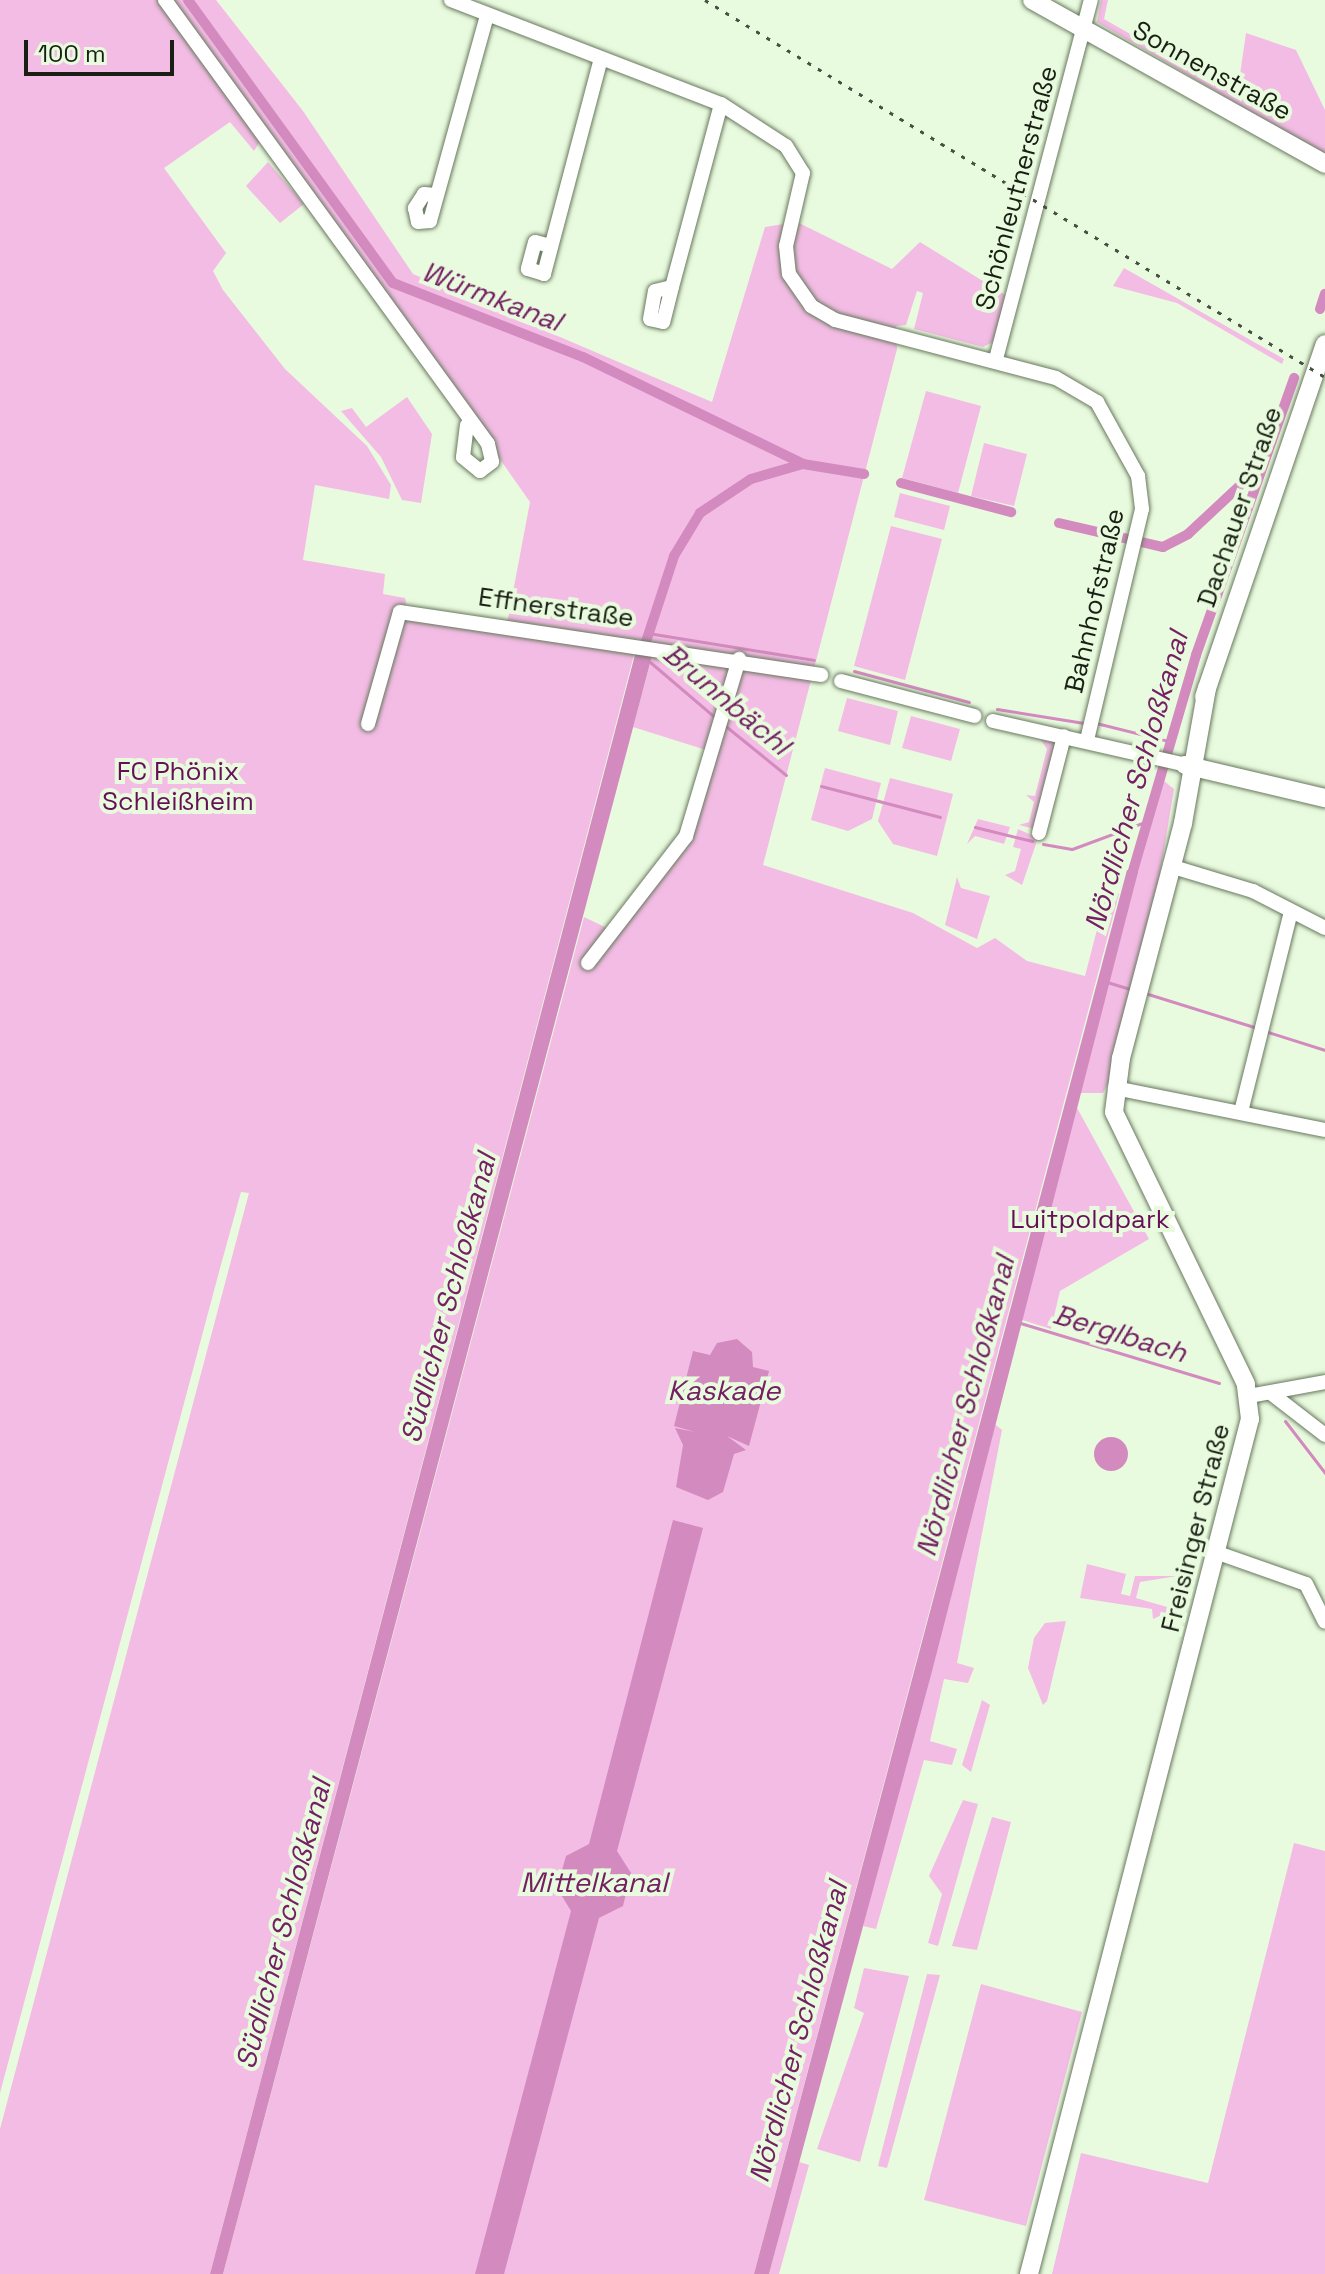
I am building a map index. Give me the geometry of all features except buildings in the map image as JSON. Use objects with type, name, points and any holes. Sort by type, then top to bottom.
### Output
[{"type":"main road","name":"Sonnenstraße","points":[[1032,0],[1325,164]]},
{"type":"main road","name":"Dachauer Straße","points":[[1182,764],[1325,344]]},
{"type":"main road","points":[[1182,764],[1325,798]]},
{"type":"main road","name":"Freisinger Straße","points":[[1029,2274],[1248,1431],[1249,1396],[1124,1140],[1115,1088],[1170,866],[1182,764]]},
{"type":"street","points":[[165,0],[467,425]]},
{"type":"street","name":"Bahnhofstraße","points":[[451,0],[721,104],[786,146],[803,173],[786,246],[789,274],[811,306],[835,320],[996,359],[1097,402],[1138,476],[1139,532],[1090,728]]},
{"type":"street","name":"Schönleutnerstraße","points":[[996,359],[1091,0]]},
{"type":"street","points":[[436,195],[487,16]]},
{"type":"street","points":[[551,246],[601,59]]},
{"type":"street","points":[[672,287],[721,104]]},
{"type":"street","name":"Effnerstraße","points":[[368,724],[400,612],[635,642],[821,675]]},
{"type":"street","points":[[588,963],[686,836],[739,659]]},
{"type":"street","points":[[841,681],[974,716]]},
{"type":"street","points":[[993,721],[1064,736],[1090,728],[1152,756],[1182,764]]},
{"type":"street","points":[[1039,833],[1064,736]]},
{"type":"street","points":[[1170,866],[1253,891],[1325,928]]},
{"type":"street","points":[[1241,1112],[1291,912]]},
{"type":"street","points":[[1115,1088],[1325,1130]]},
{"type":"street","points":[[1249,1396],[1325,1382]]},
{"type":"street","points":[[1272,1394],[1325,1435]]},
{"type":"street","points":[[1218,1553],[1306,1584],[1325,1622]]},
{"type":"green space","name":"FC Phönix Schleißheim","points":[[0,0],[216,0],[303,111],[413,274],[712,402],[765,227],[797,222],[892,269],[920,242],[1007,296],[993,342],[983,347],[914,329],[923,293],[917,291],[906,325],[896,326],[897,349],[763,865],[913,913],[977,948],[995,938],[1027,961],[1085,976],[1108,887],[1119,894],[754,2274],[223,2274],[584,917],[611,930],[685,833],[706,750],[633,727],[652,657],[635,651],[210,2274],[0,2274],[0,2129],[249,1193],[241,1192],[0,2093]],"holes":[[[230,122],[254,151],[268,129],[530,502],[506,629],[408,614],[405,598],[383,594],[385,574],[303,560],[315,485],[389,499],[391,485],[367,446],[285,369],[223,290],[213,271],[226,253],[164,168]]]},
{"type":"green space","points":[[1101,0],[1108,0],[1104,19],[1237,95],[1246,33],[1296,50],[1325,110],[1325,155],[1097,22]]},
{"type":"green space","points":[[268,162],[304,204],[280,223],[246,186]]},
{"type":"green space","points":[[1124,268],[1284,359],[1282,364],[1177,303],[1113,286]]},
{"type":"green space","points":[[926,391],[981,406],[958,493],[902,478]]},
{"type":"green space","points":[[407,397],[432,434],[421,503],[402,500],[381,457],[341,411],[352,408],[366,427]]},
{"type":"green space","points":[[984,443],[1027,454],[1014,506],[971,496]]},
{"type":"green space","points":[[900,493],[950,506],[944,530],[894,517]]},
{"type":"green space","points":[[891,526],[942,539],[905,680],[854,666]]},
{"type":"green space","points":[[847,698],[898,711],[890,745],[838,731]]},
{"type":"green space","points":[[911,716],[960,729],[951,761],[902,748]]},
{"type":"green space","points":[[1041,740],[1058,742],[1035,829],[1019,825],[1029,822],[1034,802],[1026,795],[1035,796],[1047,749]]},
{"type":"green space","points":[[825,768],[881,783],[872,819],[848,831],[811,820]]},
{"type":"green space","points":[[1159,777],[1174,789],[1155,903],[1109,1082],[1103,1093],[1080,1093]]},
{"type":"green space","points":[[890,778],[953,794],[937,856],[893,844],[878,821]]},
{"type":"green space","points":[[978,819],[1010,827],[1004,844],[975,836],[967,844]]},
{"type":"green space","points":[[1018,829],[1038,838],[1022,885],[1005,875],[1015,871],[1021,849],[1013,847]]},
{"type":"green space","points":[[957,877],[961,888],[990,896],[977,939],[945,925]]},
{"type":"green space","name":"Luitpoldpark","points":[[1076,1106],[1149,1239],[1060,1291],[1051,1329],[1019,1319]]},
{"type":"green space","points":[[992,1422],[1002,1430],[957,1663],[974,1668],[968,1683],[944,1679],[930,1741],[957,1749],[952,1765],[924,1760],[876,1929],[863,1926]]},
{"type":"green space","points":[[1087,1564],[1126,1574],[1121,1594],[1130,1596],[1135,1576],[1177,1576],[1140,1582],[1136,1598],[1167,1607],[1166,1613],[1153,1619],[1152,1609],[1080,1598]]},
{"type":"green space","points":[[1066,1621],[1047,1701],[1043,1705],[1028,1668],[1034,1638],[1045,1623]]},
{"type":"green space","points":[[982,1700],[990,1705],[971,1772],[962,1765]]},
{"type":"green space","points":[[963,1800],[978,1804],[938,1946],[928,1943],[942,1894],[929,1876]]},
{"type":"green space","points":[[992,1817],[1011,1822],[977,1950],[952,1946]]},
{"type":"green space","points":[[1294,1843],[1325,1851],[1325,2274],[1052,2274],[1081,2153],[1208,2183]]},
{"type":"green space","points":[[864,1968],[909,1976],[860,2162],[817,2149],[864,2013],[854,2008]]},
{"type":"green space","points":[[927,1974],[940,1975],[887,2168],[878,2166]]},
{"type":"green space","points":[[981,1984],[1082,2012],[1026,2226],[924,2200]]},
{"type":"green space","points":[[799,2162],[809,2165],[779,2274],[769,2274]]},
{"type":"water","points":[[636,651],[652,656],[223,2274],[210,2274]]},
{"type":"water","points":[[1127,870],[1138,872],[931,1675],[769,2274],[754,2274]]},
{"type":"water","name":"Kaskade","points":[[737,1339],[752,1352],[753,1367],[769,1371],[749,1446],[727,1436],[746,1450],[734,1454],[723,1492],[708,1500],[676,1487],[683,1445],[675,1428],[695,1432],[674,1426],[693,1351],[710,1355],[717,1343]]},
{"type":"water","points":[[1111,1437],[1123,1442],[1128,1454],[1123,1466],[1111,1471],[1099,1466],[1094,1454],[1099,1442]]},
{"type":"water","name":"Mittelkanal","points":[[673,1520],[703,1528],[617,1851],[631,1873],[623,1906],[599,1918],[504,2274],[475,2274],[571,1911],[557,1888],[566,1856],[589,1844]]},
{"type":"waterway","name":"Würmkanal","points":[[188,0],[393,283],[583,357],[803,464]]},
{"type":"waterway","points":[[1320,309],[1325,294]]},
{"type":"waterway","name":"Nördlicher Schloßkanal","points":[[1130,881],[1196,655],[1294,378]]},
{"type":"waterway","name":"Südlicher Schloßkanal","points":[[643,651],[674,556],[700,513],[751,479],[803,464],[864,474]]},
{"type":"waterway","points":[[1059,523],[1163,547],[1188,534],[1263,464]]},
{"type":"waterway","points":[[901,483],[1011,512]]},
{"type":"waterway","points":[[648,633],[814,660]]},
{"type":"waterway","name":"Brunnbächl","points":[[650,662],[717,719]]},
{"type":"waterway","points":[[854,671],[969,702]]},
{"type":"waterway","points":[[997,709],[1084,723]]},
{"type":"waterway","points":[[1096,723],[1168,741]]},
{"type":"waterway","name":"Brunnbächl","points":[[723,724],[786,775]]},
{"type":"waterway","name":"Brunnbächl","points":[[821,786],[940,817]]},
{"type":"waterway","name":"Brunnbächl","points":[[1043,844],[1072,849],[1145,822]]},
{"type":"waterway","name":"Brunnbächl","points":[[975,827],[1032,841]]},
{"type":"waterway","points":[[1107,982],[1130,989]]},
{"type":"waterway","points":[[1148,994],[1254,1027]]},
{"type":"waterway","points":[[1268,1032],[1325,1050]]},
{"type":"waterway","name":"Berglbach","points":[[1017,1322],[1219,1383]]},
{"type":"waterway","name":"Berglbach","points":[[1285,1421],[1325,1473]]},
{"type":"railway","points":[[705,0],[1325,377]]}]
